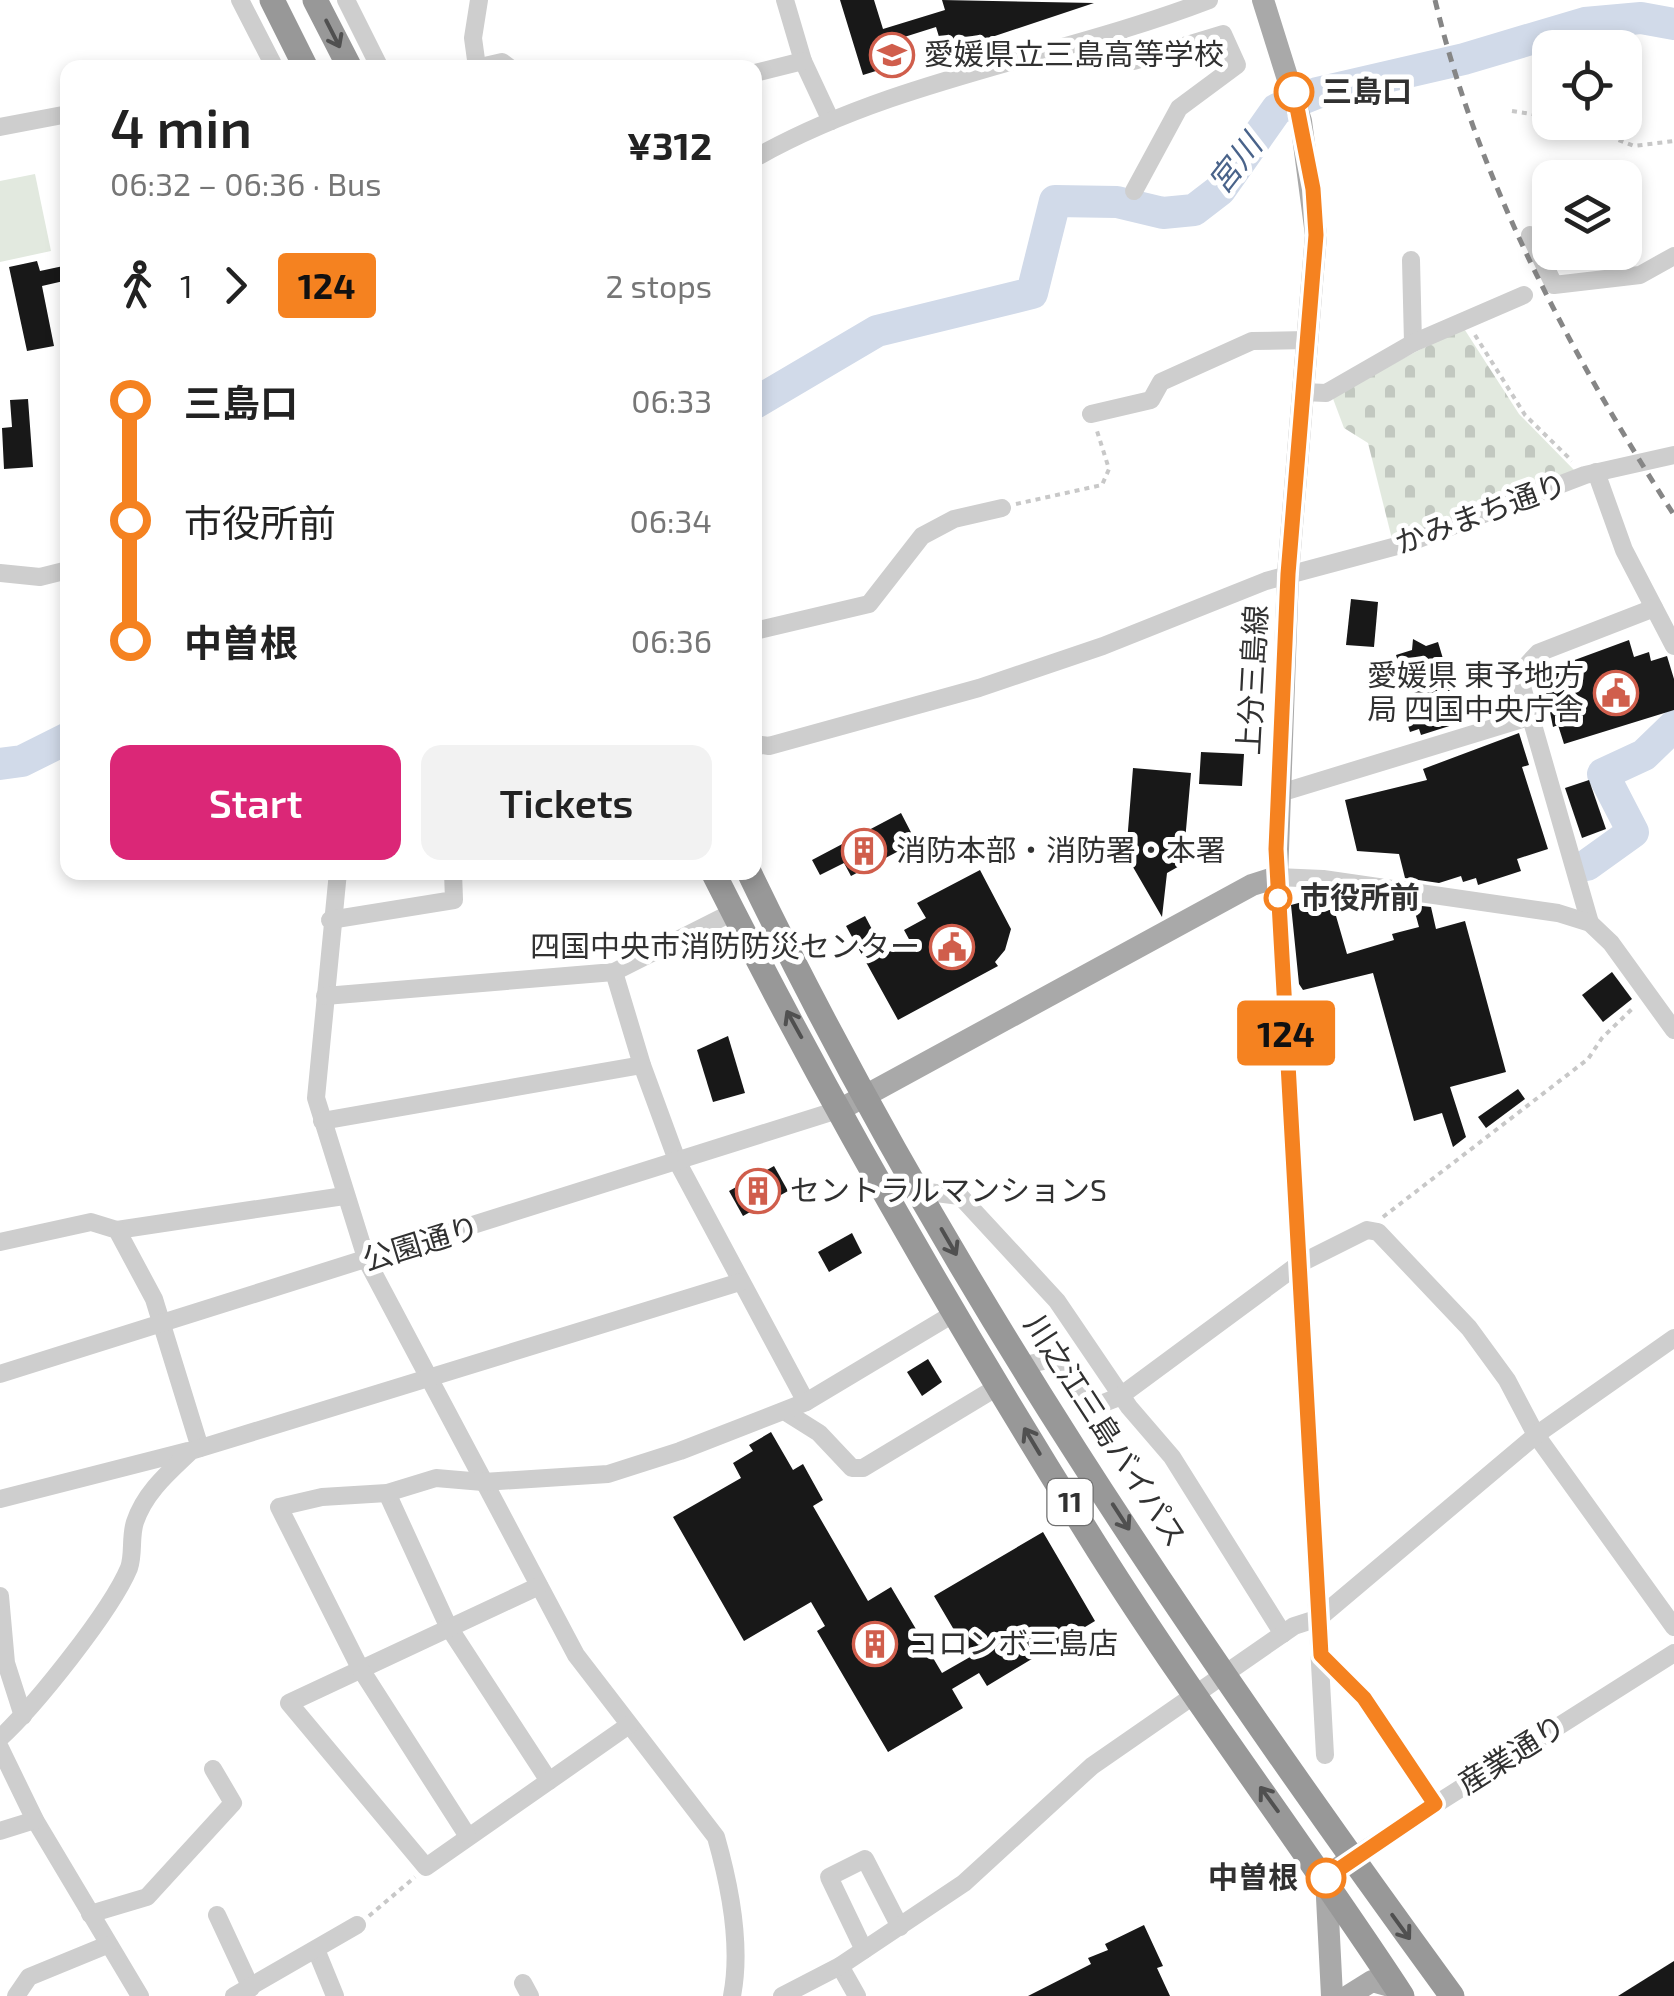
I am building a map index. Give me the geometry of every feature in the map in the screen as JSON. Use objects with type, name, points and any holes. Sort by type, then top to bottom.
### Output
[{"type":"highway","points":[[272,0],[302,60]]},
{"type":"highway","points":[[316,0],[346,60]]},
{"type":"highway","name":"11","points":[[717,880],[953,1314],[1100,1552],[1196,1697],[1326,1878],[1400,1992]]},
{"type":"highway","name":"川之江三島バイパス","points":[[753,880],[865,1097],[1021,1366],[1224,1674],[1452,1996]]},
{"type":"main road","name":"上分三島線","points":[[1263,0],[1301,121],[1316,235],[1288,574],[1277,794],[1277,877]]},
{"type":"main road","points":[[840,1109],[1252,884],[1277,877]]},
{"type":"main road","points":[[1332,1996],[1326,1878],[1351,1858]]},
{"type":"main road","points":[[1348,1996],[1372,1981],[1400,1992]]},
{"type":"street","points":[[240,0],[270,60]]},
{"type":"street","points":[[346,0],[376,60]]},
{"type":"street","points":[[476,60],[472,38],[479,0]]},
{"type":"street","points":[[785,0],[803,61],[831,121]]},
{"type":"street","points":[[762,155],[831,121],[892,99],[1116,34],[1209,0]]},
{"type":"street","points":[[1116,34],[1124,59],[1134,61],[1222,34],[1237,65],[1179,108],[1134,192]]},
{"type":"street","points":[[762,71],[803,61]]},
{"type":"street","points":[[0,126],[60,115]]},
{"type":"street","points":[[1530,235],[1554,286],[1640,276],[1674,256]]},
{"type":"street","points":[[1410,260],[1413,343]]},
{"type":"street","points":[[1303,392],[1326,393],[1413,343],[1524,295]]},
{"type":"street","points":[[1092,414],[1150,400],[1161,382],[1252,341],[1308,340]]},
{"type":"street","name":"かみまち通り","points":[[762,745],[978,688],[1103,646],[1288,574],[1408,543],[1591,473],[1674,455]]},
{"type":"street","points":[[1591,473],[1624,550],[1674,646]]},
{"type":"street","points":[[762,629],[869,604],[922,536],[954,519],[1002,508]]},
{"type":"street","points":[[0,573],[40,577],[60,572]]},
{"type":"street","points":[[1590,923],[1521,683],[1525,667],[1538,653],[1654,608]]},
{"type":"street","points":[[1277,794],[1529,717]]},
{"type":"street","points":[[1325,1755],[1277,877],[1558,913],[1590,923],[1611,942],[1674,1030]]},
{"type":"street","points":[[337,880],[316,1098],[367,1261],[576,1656],[716,1837],[726,1872],[737,1969],[732,1996]]},
{"type":"street","points":[[330,920],[454,900],[453,880]]},
{"type":"street","points":[[325,996],[614,972],[732,912]]},
{"type":"street","points":[[614,972],[642,1065],[678,1162],[806,1402]]},
{"type":"street","points":[[322,1120],[642,1065]]},
{"type":"street","name":"公園通り","points":[[0,1374],[840,1109]]},
{"type":"street","points":[[920,1191],[960,1196],[983,1215],[1057,1301],[1122,1396],[1172,1457],[1283,1634]]},
{"type":"street","points":[[0,1242],[91,1222],[116,1230],[344,1196]]},
{"type":"street","points":[[116,1230],[162,1324],[196,1449]]},
{"type":"street","points":[[1021,1366],[1052,1359],[1088,1409],[1122,1396],[1299,1264],[1367,1230],[1378,1232],[1469,1328],[1507,1380],[1536,1435],[1674,1627]]},
{"type":"street","points":[[0,1500],[196,1449],[740,1282]]},
{"type":"street","points":[[467,1835],[360,1668],[279,1507],[322,1497],[387,1493],[436,1478],[483,1482],[608,1474],[806,1402],[953,1314]]},
{"type":"street","points":[[782,1996],[840,1966],[964,1883],[1092,1766],[1283,1634],[1319,1618],[1536,1435],[1674,1338]]},
{"type":"street","points":[[784,1410],[819,1433],[852,1468],[863,1468],[999,1386]]},
{"type":"street","points":[[0,1738],[24,1716],[112,1598],[130,1565],[134,1524],[151,1490],[196,1449]]},
{"type":"street","points":[[387,1493],[448,1626],[549,1780]]},
{"type":"street","points":[[539,1586],[289,1703],[426,1867],[629,1725]]},
{"type":"street","points":[[0,1596],[6,1663],[24,1716]]},
{"type":"street","name":"産業通り","points":[[1351,1858],[1674,1653]]},
{"type":"street","points":[[1321,1655],[1364,1698],[1435,1804]]},
{"type":"street","points":[[0,1748],[35,1820],[140,1996]]},
{"type":"street","points":[[90,1914],[147,1898],[233,1803],[213,1769]]},
{"type":"street","points":[[0,1831],[35,1820]]},
{"type":"street","points":[[864,1950],[829,1877],[865,1859],[900,1927]]},
{"type":"street","points":[[217,1914],[242,1992],[357,1925]]},
{"type":"street","points":[[16,1996],[30,1977],[107,1945]]},
{"type":"street","points":[[316,1952],[335,1996]]},
{"type":"street","points":[[840,1966],[857,1996]]},
{"type":"path","points":[[1512,111],[1532,114]]},
{"type":"path","points":[[1618,140],[1634,146],[1674,140]]},
{"type":"path","points":[[1464,318],[1524,415],[1591,473]]},
{"type":"path","points":[[1002,508],[1102,484],[1109,469],[1092,414]]},
{"type":"path","points":[[1367,1230],[1588,1059],[1602,1038],[1648,994]]},
{"type":"path","points":[[357,1925],[426,1867]]},
{"type":"green space","points":[[35,174],[51,251],[0,262],[0,181]]},
{"type":"green space","points":[[1463,327],[1519,414],[1576,472],[1393,543],[1368,443],[1344,428],[1332,396]]},
{"type":"building","points":[[840,0],[874,0],[883,29],[945,10],[942,0],[1094,3],[944,53],[936,27],[898,39],[905,62],[863,75]]},
{"type":"building","points":[[37,261],[40,271],[60,267],[60,282],[42,286],[54,346],[27,351],[9,267]]},
{"type":"building","points":[[28,399],[33,467],[4,469],[2,428],[12,427],[10,400]]},
{"type":"building","points":[[1351,599],[1378,602],[1374,647],[1346,645]]},
{"type":"building","points":[[1413,639],[1426,646],[1438,642],[1462,722],[1421,735],[1419,729],[1410,732],[1404,713],[1414,711],[1396,655],[1412,650]]},
{"type":"building","name":"愛媛県 東予地方 局 四国中央庁舎","points":[[1629,640],[1634,657],[1649,652],[1651,661],[1667,656],[1674,679],[1674,710],[1564,744],[1558,725],[1553,727],[1542,672]]},
{"type":"building","points":[[1519,733],[1529,765],[1522,767],[1548,849],[1517,859],[1521,871],[1478,885],[1476,878],[1463,882],[1461,876],[1439,883],[1405,878],[1399,854],[1357,851],[1345,800],[1427,780],[1423,769]]},
{"type":"building","points":[[1201,752],[1244,754],[1242,786],[1199,784]]},
{"type":"building","points":[[1133,768],[1191,773],[1183,864],[1167,873],[1162,917],[1126,855]]},
{"type":"building","points":[[1589,780],[1606,829],[1582,838],[1565,788]]},
{"type":"building","name":"消防本部・消防署・本署","points":[[901,813],[916,842],[851,876],[844,863],[820,875],[812,860]]},
{"type":"building","name":"四国中央市消防防災センター","points":[[980,870],[1011,929],[1005,950],[995,962],[998,966],[898,1020],[846,926],[865,916],[885,954],[910,941],[904,930],[926,918],[917,903]]},
{"type":"building","points":[[1317,898],[1321,912],[1334,909],[1347,954],[1394,940],[1392,934],[1419,927],[1413,905],[1431,907],[1436,929],[1465,921],[1506,1072],[1450,1087],[1466,1137],[1453,1147],[1442,1113],[1414,1121],[1373,973],[1303,990],[1299,984],[1291,905]]},
{"type":"building","points":[[1612,972],[1632,999],[1603,1022],[1582,995]]},
{"type":"building","points":[[728,1036],[745,1093],[713,1102],[697,1050]]},
{"type":"building","points":[[1518,1089],[1525,1099],[1486,1128],[1478,1117]]},
{"type":"building","name":"セントラルマンションS","points":[[774,1166],[788,1191],[743,1216],[729,1191]]},
{"type":"building","points":[[852,1233],[862,1253],[829,1272],[818,1252]]},
{"type":"building","points":[[928,1359],[942,1382],[922,1396],[907,1372]]},
{"type":"building","points":[[771,1432],[793,1470],[803,1464],[823,1500],[813,1506],[868,1601],[891,1587],[942,1673],[970,1657],[934,1596],[1043,1532],[1095,1621],[987,1686],[979,1673],[952,1689],[963,1708],[888,1752],[817,1631],[825,1626],[811,1602],[744,1641],[673,1517],[741,1478],[733,1463],[753,1451],[749,1445]]},
{"type":"building","points":[[1144,1925],[1163,1966],[1157,1968],[1170,1996],[1028,1996],[1091,1964],[1088,1958],[1108,1950],[1105,1944]]},
{"type":"building","points":[[1674,1961],[1674,1996],[1618,1996]]},
{"type":"waterway","name":"宮川","points":[[762,399],[877,331],[1032,293],[1055,201],[1117,202],[1163,213],[1194,210],[1220,190],[1277,109],[1317,93],[1464,59],[1585,23],[1641,18],[1674,24]]},
{"type":"waterway","points":[[1587,865],[1633,832],[1603,774],[1644,755],[1674,726]]},
{"type":"waterway","name":"宮川","points":[[0,764],[22,761],[60,742]]},
{"type":"railway","points":[[1435,0],[1477,136],[1533,267],[1600,393],[1674,515]]},
{"type":"bus line","name":"124","points":[[1294,92],[1313,189],[1316,235],[1288,574],[1276,849],[1321,1655],[1364,1698],[1435,1804],[1326,1878]]},
{"type":"place","name":"愛媛県立三島高等学校","points":[[892,55]]},
{"type":"place","name":"三島口","points":[[1294,92]]},
{"type":"place","name":"愛媛県 東予地方 局 四国中央庁舎","points":[[1616,693]]},
{"type":"place","name":"消防本部・消防署・本署","points":[[864,851]]},
{"type":"place","name":"市役所前","points":[[1278,898]]},
{"type":"place","name":"四国中央市消防防災センター","points":[[952,947]]},
{"type":"place","name":"セントラルマンションS","points":[[758,1191]]},
{"type":"place","name":"コロンボ三島店","points":[[875,1644]]},
{"type":"place","name":"中曽根","points":[[1326,1878]]}]
